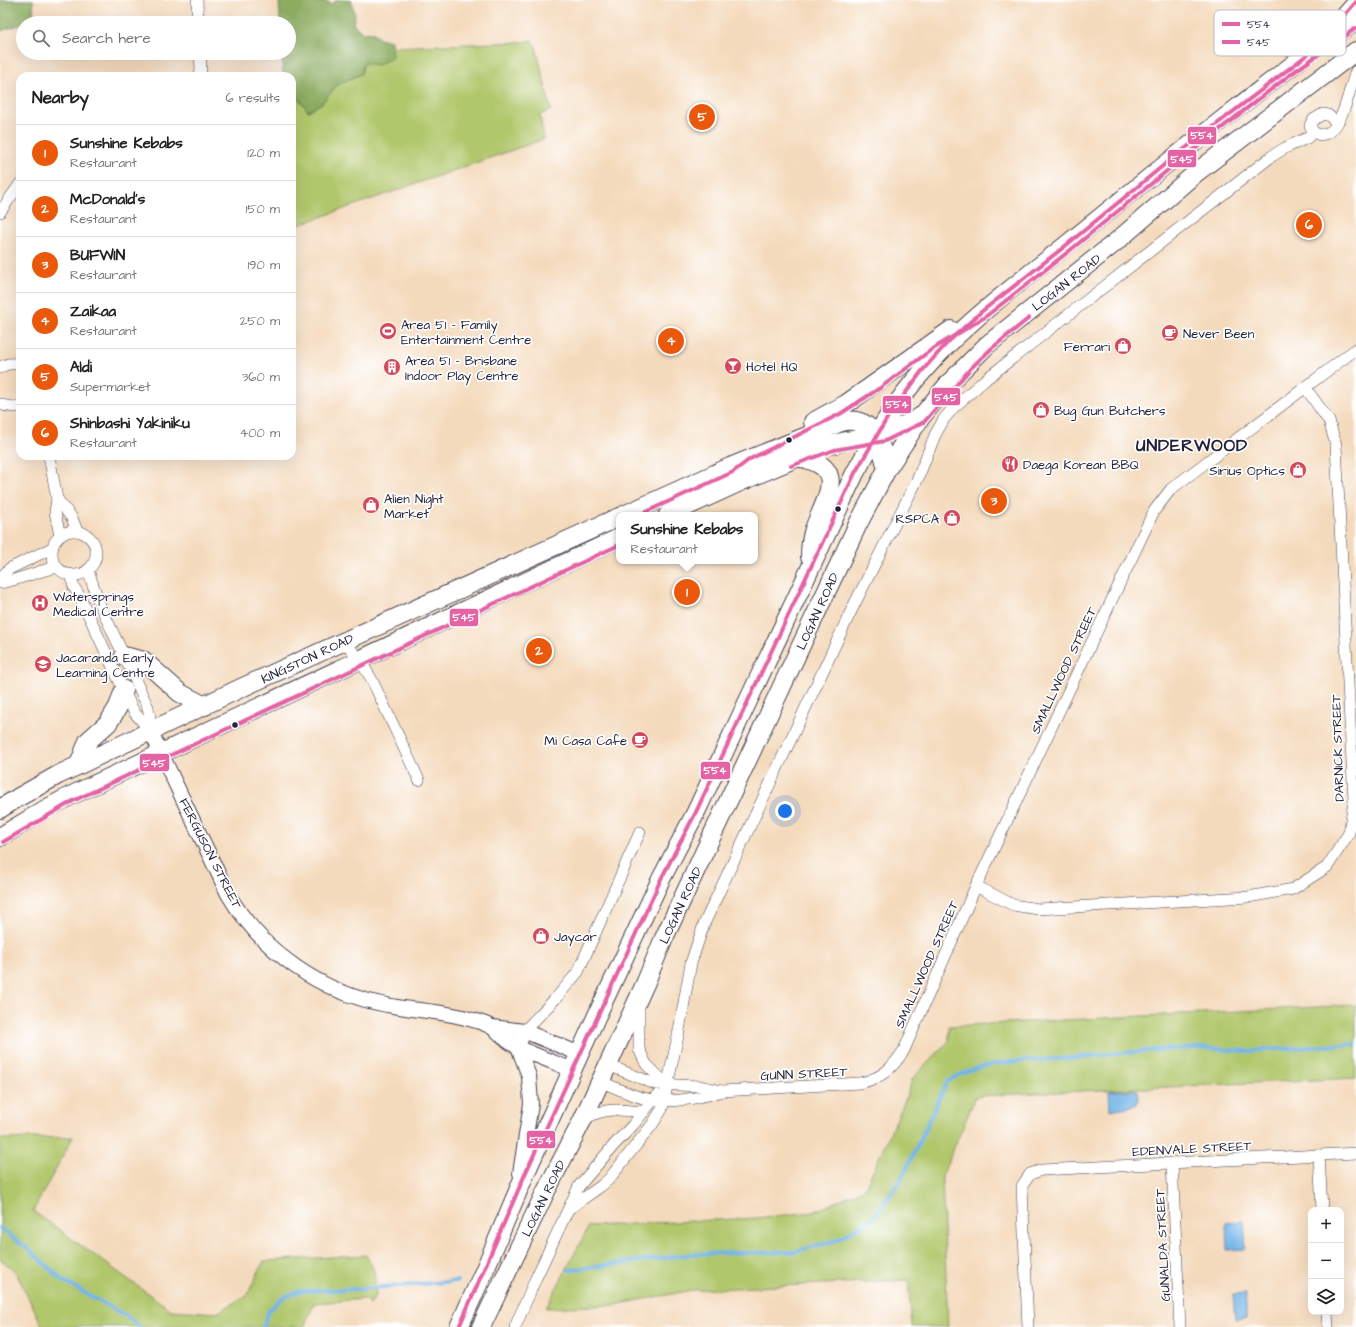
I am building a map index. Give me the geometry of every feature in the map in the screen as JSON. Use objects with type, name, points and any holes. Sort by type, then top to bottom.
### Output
[{"type":"main road","points":[[1346,14],[1356,2]]},
{"type":"main road","name":"LOGAN ROAD","points":[[1346,28],[1356,21]]},
{"type":"main road","name":"LOGAN ROAD","points":[[481,1327],[542,1198],[582,1121],[639,997],[667,931],[858,524],[887,469],[921,417],[950,382],[987,345],[1117,241],[1197,172],[1356,51]]},
{"type":"main road","name":"LOGAN ROAD","points":[[458,1327],[485,1270],[517,1192],[661,879],[695,814],[855,473],[875,437],[899,400],[948,342],[982,312],[1170,160],[1306,56]]},
{"type":"main road","points":[[730,468],[752,451],[837,410],[933,342],[982,312]]},
{"type":"main road","points":[[675,512],[796,457],[832,444],[875,437],[895,430],[921,417]]},
{"type":"main road","points":[[631,512],[730,468],[844,421],[853,420],[863,422],[869,428],[882,451],[887,469]]},
{"type":"main road","points":[[796,457],[809,460],[820,465],[827,472],[830,482],[827,500],[811,540],[810,570]]},
{"type":"main road","name":"KINGSTON ROAD","points":[[0,809],[38,786],[79,765],[345,641],[616,518]]},
{"type":"main road","name":"KINGSTON ROAD","points":[[0,837],[64,799],[616,539]]},
{"type":"main road","points":[[124,656],[144,660],[180,693],[205,706]]},
{"type":"main road","points":[[79,765],[88,741],[108,723],[118,707],[124,690]]},
{"type":"main road","points":[[576,1062],[604,1073]]},
{"type":"street","points":[[197,0],[198,16]]},
{"type":"street","points":[[200,60],[200,72]]},
{"type":"street","points":[[1313,132],[1310,122],[1318,115],[1328,115],[1337,123],[1356,71]]},
{"type":"street","name":"LOGAN ROAD","points":[[667,1085],[678,1036],[691,962],[704,924],[853,607],[918,478],[944,419],[960,401],[986,379],[1234,184],[1276,153],[1307,138],[1313,132],[1320,135],[1328,133],[1337,123]]},
{"type":"street","points":[[0,212],[16,190]]},
{"type":"street","name":"SMALLWOOD STREET","points":[[885,1073],[896,1062],[904,1050],[976,886],[1154,511],[1171,489],[1356,349]]},
{"type":"street","points":[[1,365],[16,365]]},
{"type":"street","name":"DARNICK STREET","points":[[976,886],[1013,905],[1038,909],[1248,897],[1293,889],[1327,867],[1349,833],[1354,801],[1336,445],[1329,421],[1305,387]]},
{"type":"street","points":[[0,404],[16,409]]},
{"type":"street","points":[[50,460],[58,499],[72,518],[77,531]]},
{"type":"street","points":[[58,499],[55,512],[60,536]]},
{"type":"street","points":[[71,530],[89,536],[95,548],[95,560],[88,570],[76,575],[65,573],[57,567],[53,561],[52,548],[55,541],[60,536],[71,530]]},
{"type":"street","points":[[0,579],[9,569],[52,548]]},
{"type":"street","points":[[0,583],[14,581],[32,573],[57,567]]},
{"type":"street","points":[[88,570],[99,604],[150,711],[151,732]]},
{"type":"street","points":[[70,574],[74,587],[134,712],[151,732]]},
{"type":"street","points":[[345,641],[375,685],[419,780]]},
{"type":"street","name":"FERGUSON STREET","points":[[151,732],[228,894],[249,924],[280,955],[312,978],[353,997],[386,1005],[460,1016],[492,1027],[524,1031],[576,1062]]},
{"type":"street","points":[[517,1192],[531,1104],[530,1081],[518,1047],[524,1031],[557,997],[578,972],[640,832]]},
{"type":"street","points":[[515,1327],[579,1186],[644,1111],[659,1100],[667,1085],[646,1064],[639,1050],[639,997]]},
{"type":"street","name":"FERGUSON STREET","points":[[492,1027],[508,1041],[518,1047],[576,1062]]},
{"type":"street","name":"GUNN STREET","points":[[604,1073],[667,1085],[700,1086],[722,1091]]},
{"type":"street","name":"GUNN STREET","points":[[604,1073],[638,1096],[659,1100],[695,1099],[722,1091],[860,1083],[872,1080],[885,1073]]},
{"type":"street","points":[[570,1208],[601,1186],[613,1175],[659,1116],[659,1100]]},
{"type":"street","points":[[582,1121],[597,1113],[607,1110],[644,1111]]},
{"type":"street","name":"EDENVALE STREET","points":[[1028,1327],[1022,1186],[1030,1174],[1042,1170],[1356,1153]]},
{"type":"street","points":[[1319,1155],[1322,1207]]},
{"type":"street","name":"GUNALDA STREET","points":[[1172,1162],[1180,1327]]},
{"type":"street","points":[[1327,1315],[1328,1327]]},
{"type":"green space","points":[[0,0],[33,0],[34,16],[16,16],[16,26],[0,31]]},
{"type":"green space","points":[[279,0],[315,0],[316,3],[324,1],[332,4],[337,0],[351,0],[355,14],[353,24],[363,33],[373,32],[380,38],[391,41],[392,57],[378,65],[364,63],[361,74],[338,84],[322,103],[308,111],[296,94],[296,72],[283,72],[282,60],[296,60],[296,16],[280,16]]},
{"type":"green space","points":[[531,40],[536,47],[551,110],[540,115],[544,139],[296,226],[296,94],[308,111],[322,103],[338,84],[361,74],[363,63],[391,57],[391,47],[524,42]]},
{"type":"green space","points":[[1356,1005],[1356,1078],[976,1096],[942,1176],[948,1327],[912,1327],[908,1280],[693,1290],[614,1305],[546,1308],[589,1226],[757,1218],[814,1212],[865,1188],[903,1105],[913,1078],[949,1041],[949,1026]]},
{"type":"green space","points":[[73,1137],[33,1211],[171,1310],[217,1313],[247,1295],[264,1261],[366,1255],[374,1270],[376,1295],[370,1304],[365,1299],[314,1303],[304,1327],[43,1327],[15,1271],[0,1259],[0,1139]]},
{"type":"water","points":[[1137,1090],[1137,1104],[1110,1110],[1109,1091]]},
{"type":"water","points":[[1244,1221],[1246,1249],[1227,1250],[1226,1223]]},
{"type":"water","points":[[1246,1294],[1246,1319],[1235,1320],[1233,1295]]},
{"type":"waterway","points":[[569,1270],[693,1254],[793,1252],[837,1240],[873,1218],[890,1195],[904,1174],[947,1082],[961,1074],[977,1068],[1012,1062],[1186,1048],[1250,1051],[1356,1044]]},
{"type":"waterway","points":[[0,1228],[31,1251],[63,1281],[123,1314],[140,1327]]},
{"type":"waterway","points":[[263,1327],[269,1310],[284,1297],[301,1291],[360,1289],[457,1281]]},
{"type":"transit line","name":"554","points":[[1346,14],[1356,2]]},
{"type":"transit line","name":"545","points":[[1346,35],[1356,28]]},
{"type":"transit line","name":"554","points":[[459,1327],[526,1172],[661,879],[695,814],[855,473],[889,415],[922,371],[948,342],[981,312],[1064,247],[1170,160],[1306,56]]},
{"type":"transit line","name":"545","points":[[646,512],[733,472],[750,459],[840,414],[880,388],[931,350],[985,317],[1068,252],[1174,165],[1316,56]]},
{"type":"transit line","name":"545","points":[[791,466],[834,450],[885,441],[924,422],[971,368],[991,349],[1029,318]]},
{"type":"transit line","name":"545","points":[[3,842],[73,801],[616,546]]},
{"type":"place","name":"Aldi","points":[[702,117]]},
{"type":"place","name":"Shinbashi Yakiniku","points":[[1309,225]]},
{"type":"place","name":"Area 51 - Family Entertainment Centre","points":[[388,331]]},
{"type":"place","name":"Never Been","points":[[1170,333]]},
{"type":"place","name":"Zaikaa","points":[[671,341]]},
{"type":"place","name":"Ferrari","points":[[1123,346]]},
{"type":"place","name":"Hotel HQ","points":[[733,366]]},
{"type":"place","name":"Area 51 - Brisbane Indoor Play Centre","points":[[392,367]]},
{"type":"place","name":"Bug Gun Butchers","points":[[1041,410]]},
{"type":"place","name":"Daega Korean BBQ","points":[[1010,464]]},
{"type":"place","name":"Sirius Optics","points":[[1298,470]]},
{"type":"place","name":"BUFWIN","points":[[994,501]]},
{"type":"place","name":"Alien Night Market","points":[[371,505]]},
{"type":"place","name":"RSPCA","points":[[952,518]]},
{"type":"place","name":"Sunshine Kebabs","points":[[687,592]]},
{"type":"place","name":"Watersprings Medical Centre","points":[[40,603]]},
{"type":"place","name":"McDonald's","points":[[539,651]]},
{"type":"place","name":"Jacaranda Early Learning Centre","points":[[43,664]]},
{"type":"place","name":"Mi Casa Cafe","points":[[640,740]]},
{"type":"place","name":"Jaycar","points":[[541,936]]},
{"type":"district","name":"UNDERWOOD","points":[[1192,445]]}]
